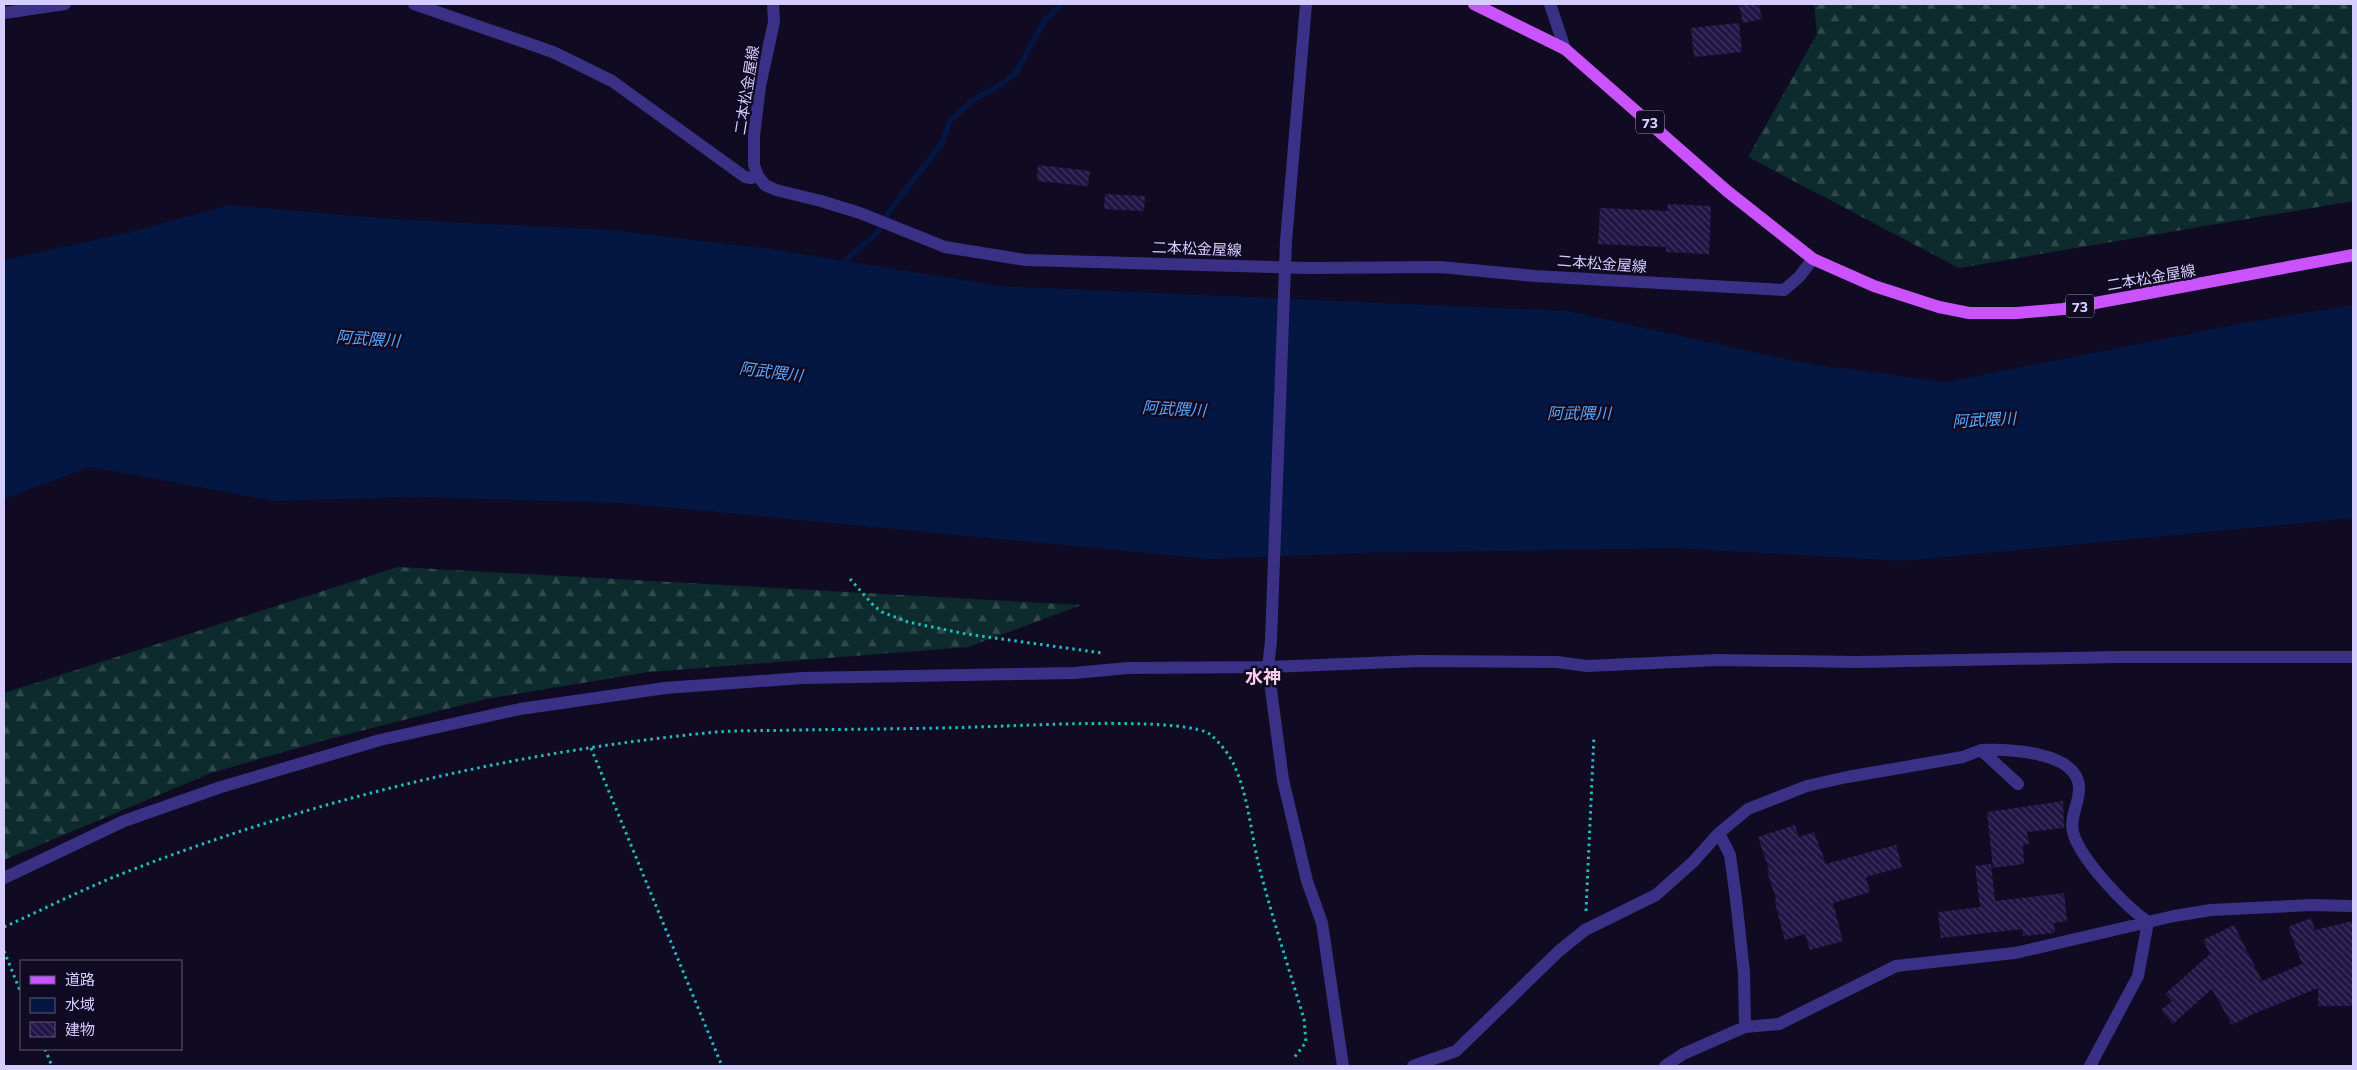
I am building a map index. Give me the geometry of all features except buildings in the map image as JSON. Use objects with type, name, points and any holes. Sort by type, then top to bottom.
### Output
[{"type":"main road","name":"二本松金屋線","points":[[1474,4],[1565,49],[1727,191],[1813,259],[1874,286],[1938,307],[1969,313],[2017,313],[2063,309],[2353,255]]},
{"type":"street","points":[[4,13],[65,4]]},
{"type":"street","points":[[414,4],[553,52],[581,65],[612,81],[745,177],[758,176]]},
{"type":"street","name":"二本松金屋線","points":[[773,4],[774,22],[760,86],[754,136],[753,155],[758,176],[765,185],[776,190],[860,213],[945,247],[1026,260],[1308,268],[1440,267],[1553,277],[1784,290],[1799,277],[1813,259]]},
{"type":"street","points":[[1306,4],[1286,241],[1271,640],[1268,667],[1283,780],[1307,881],[1322,923],[1343,1066]]},
{"type":"street","points":[[1550,4],[1565,49]]},
{"type":"street","points":[[4,878],[124,821],[221,787],[380,740],[520,708],[665,688],[803,678],[1074,673],[1128,668],[1268,667],[1418,661],[1557,662],[1588,666],[1718,660],[1858,662],[2118,657],[2353,657]]},
{"type":"street","points":[[1413,1066],[1456,1051],[1523,985],[1585,930],[1656,896],[1693,862],[1719,833],[1748,809],[1807,786],[1847,777],[1963,757],[1981,750],[2024,751],[2049,757],[2068,766],[2077,778],[2079,788],[2072,821],[2073,832],[2078,844],[2092,866],[2131,910],[2148,922]]},
{"type":"street","points":[[1981,750],[2018,784]]},
{"type":"street","points":[[1719,833],[1730,855],[1736,899],[1744,973],[1745,1027]]},
{"type":"street","points":[[1665,1066],[1683,1054],[1745,1027],[1780,1024],[1896,966],[2015,953],[2148,922],[2212,910],[2311,905],[2353,906]]},
{"type":"street","points":[[2090,1066],[2138,976],[2148,922]]},
{"type":"path","points":[[850,579],[874,606],[882,612],[908,622],[966,634],[1103,653]]},
{"type":"path","points":[[4,927],[123,874],[297,815],[362,796],[473,770],[591,748],[720,732],[936,729],[1052,724],[1158,724],[1206,730],[1229,755],[1242,786],[1260,871],[1304,1019],[1306,1042],[1294,1058]]},
{"type":"path","points":[[1585,930],[1594,736]]},
{"type":"path","points":[[591,748],[722,1066]]},
{"type":"path","points":[[4,951],[20,991]]},
{"type":"path","points":[[45,1050],[52,1066]]},
{"type":"green space","points":[[1814,4],[2353,4],[2353,201],[1959,268],[1748,157],[1817,34]]},
{"type":"green space","points":[[398,567],[1081,605],[968,647],[649,672],[486,699],[329,739],[211,773],[4,860],[4,693]]},
{"type":"water","name":"阿武隈川","points":[[229,205],[393,219],[612,230],[785,251],[999,286],[1568,311],[1804,363],[1946,382],[2243,323],[2353,305],[2353,518],[1903,561],[1675,548],[1363,553],[1210,559],[621,503],[412,497],[273,501],[90,467],[4,499],[4,260],[131,232]]},
{"type":"waterway","points":[[840,265],[877,233],[891,209],[942,143],[950,121],[973,100],[1003,83],[1017,71],[1045,20],[1061,4]]},
{"type":"district","name":"水神","points":[[1263,676]]}]
